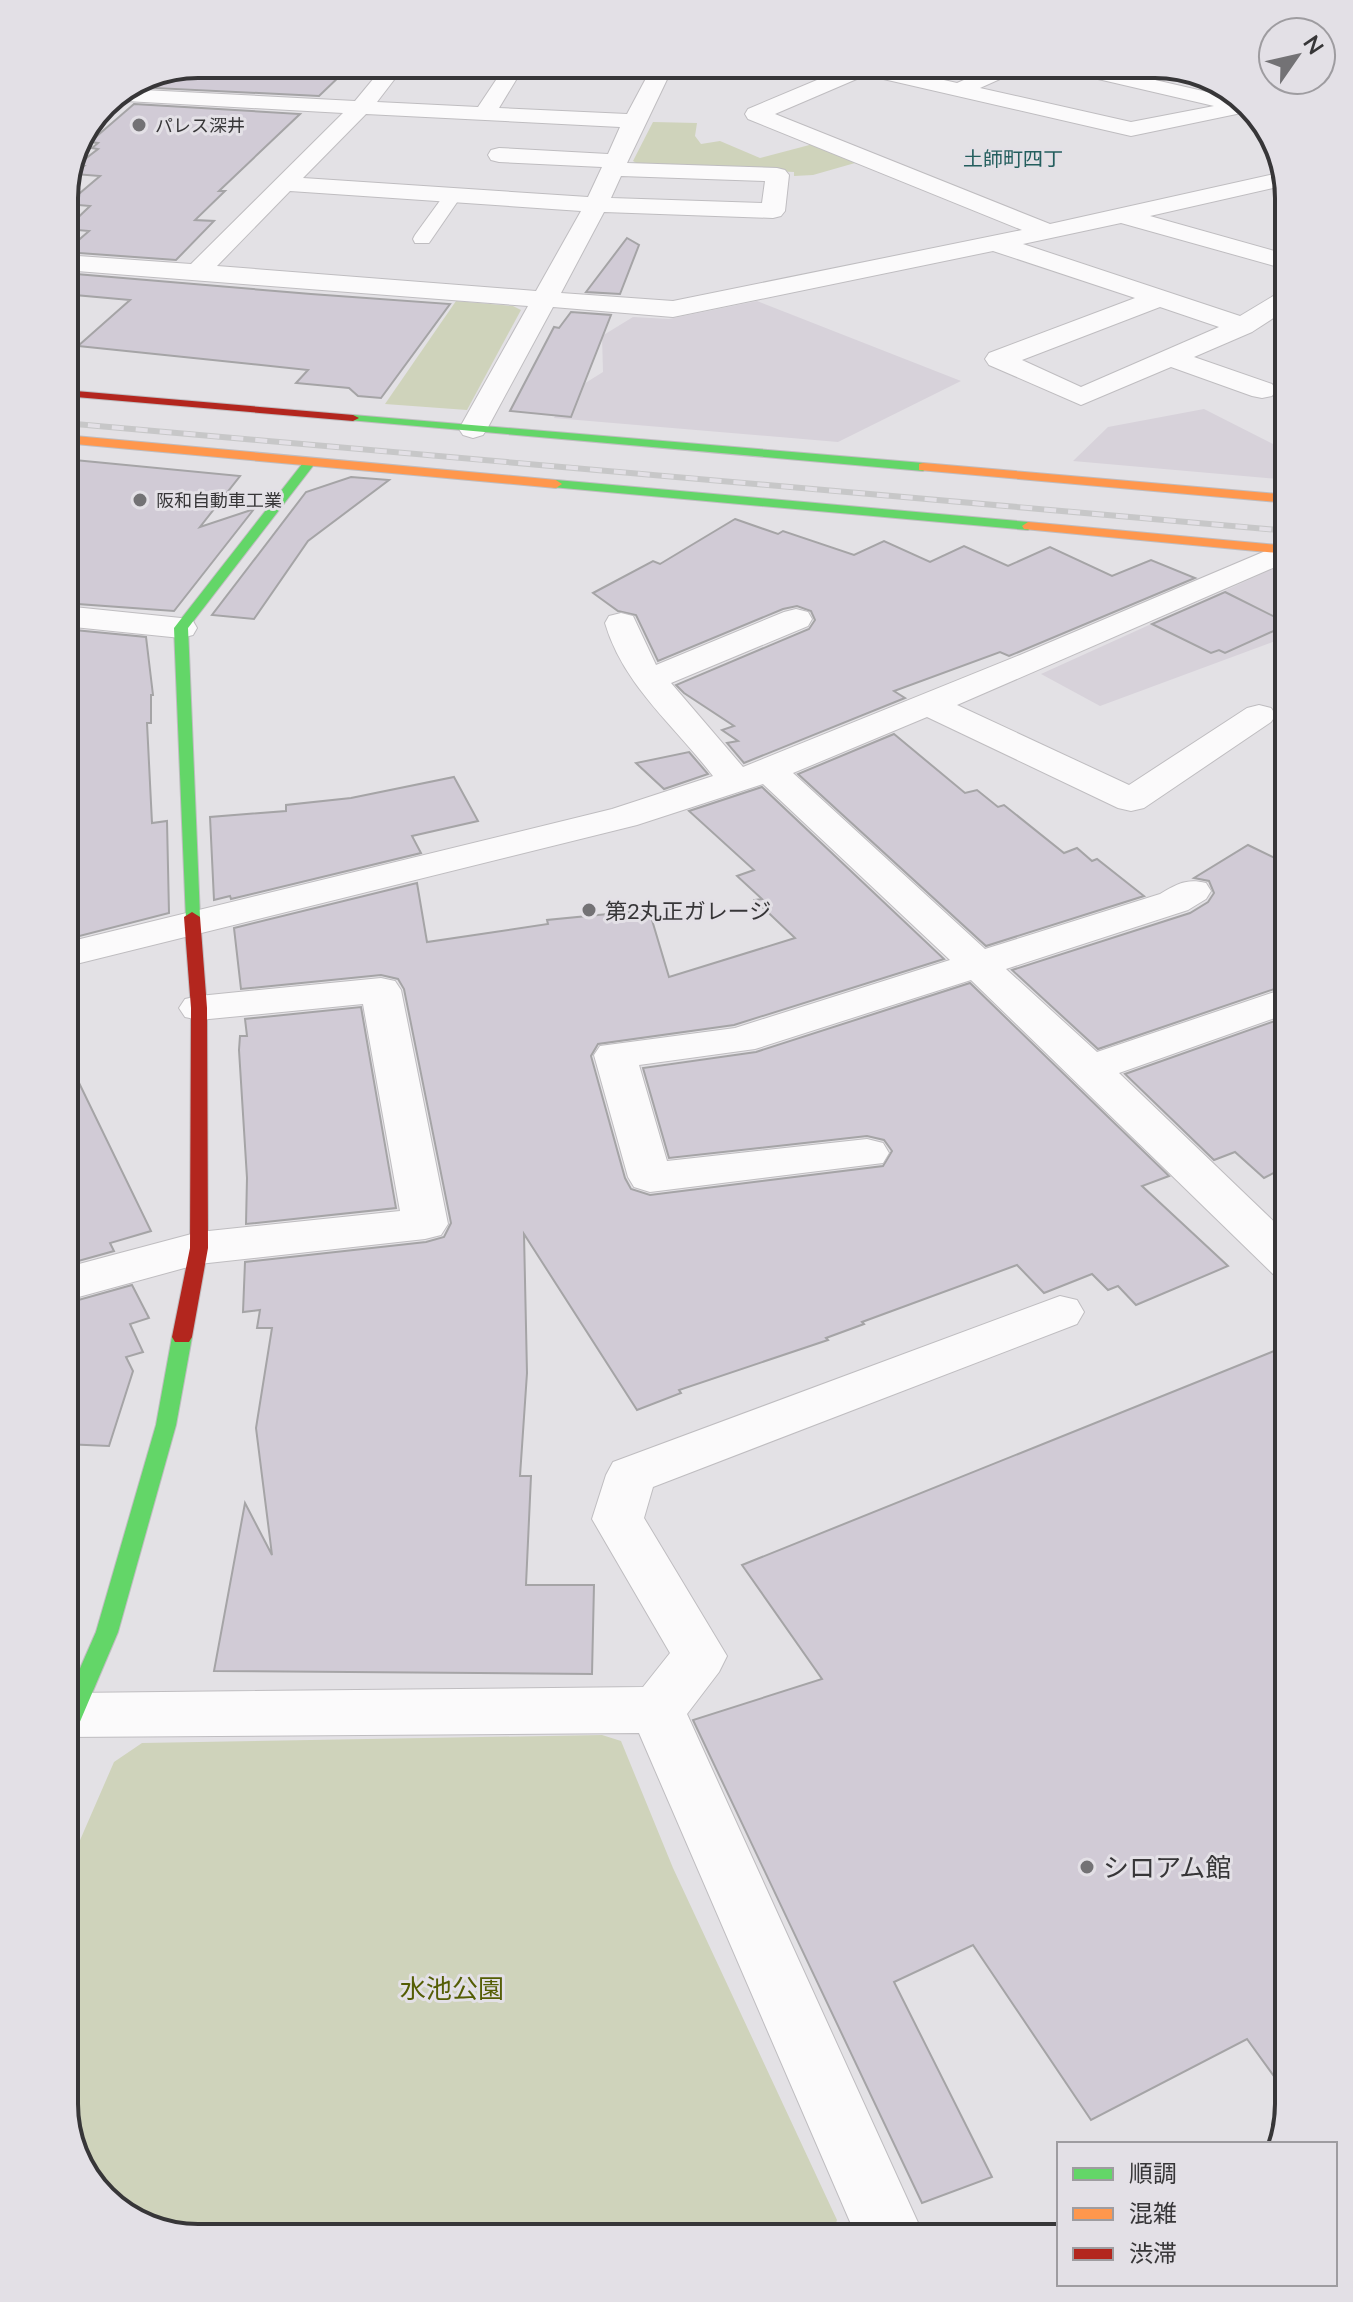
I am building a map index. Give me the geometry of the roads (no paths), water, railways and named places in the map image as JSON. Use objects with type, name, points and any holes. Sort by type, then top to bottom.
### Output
[{"type":"street","points":[[197,272],[360,108],[385,78]]},
{"type":"street","points":[[484,114],[507,78]]},
{"type":"street","points":[[473,429],[596,205],[657,78]]},
{"type":"street","points":[[841,78],[756,114],[1048,232]]},
{"type":"street","points":[[910,78],[1131,129],[1238,112]]},
{"type":"street","points":[[960,89],[985,78]]},
{"type":"street","points":[[1113,78],[1236,110]]},
{"type":"street","points":[[135,96],[634,121]]},
{"type":"street","points":[[283,184],[596,205],[773,211],[777,175],[499,155]]},
{"type":"street","points":[[78,263],[673,309],[1048,232],[1274,181]]},
{"type":"street","points":[[1117,215],[1275,259]]},
{"type":"street","points":[[994,243],[1243,326]]},
{"type":"street","points":[[1159,298],[999,359],[1081,397],[1243,326],[1275,306]]},
{"type":"street","points":[[1171,358],[1262,390]]},
{"type":"street","points":[[1236,405],[1275,385]]},
{"type":"street","points":[[78,394],[1275,498]]},
{"type":"street","points":[[78,440],[1275,549]]},
{"type":"street","points":[[78,1698],[107,1632],[166,1425],[199,1248],[199,1008],[192,922],[181,628],[310,462]]},
{"type":"street","points":[[78,951],[624,817],[752,775],[929,705],[1275,556]]},
{"type":"street","points":[[78,617],[181,628]]},
{"type":"street","points":[[648,680],[796,619]]},
{"type":"street","points":[[621,623],[625,641],[648,680],[695,730],[752,775],[975,965],[1090,1069],[1271,1220]]},
{"type":"street","points":[[929,705],[1131,800],[1259,715]]},
{"type":"street","points":[[867,1153],[650,1177],[615,1055],[740,1040],[1174,902],[1192,891]]},
{"type":"street","points":[[78,1281],[199,1248],[425,1224],[381,990],[199,1008]]},
{"type":"street","points":[[1090,1069],[1275,1004]]},
{"type":"street","points":[[657,1710],[700,1656],[618,1519],[631,1475],[1060,1312]]},
{"type":"street","points":[[78,1723],[657,1710]]},
{"type":"street","points":[[657,1710],[885,2224]]},
{"type":"lane","points":[[422,239],[453,195]]},
{"type":"railway","points":[[78,424],[1275,530]]},
{"type":"place","name":"パレス深井","points":[[139,125]]},
{"type":"place","name":"阪和自動車工業","points":[[140,500]]},
{"type":"place","name":"第2丸正ガレージ","points":[[589,910]]},
{"type":"place","name":"シロアム館","points":[[1087,1867]]},
{"type":"district","name":"土師町四丁","points":[[1013,158]]},
{"type":"park label","name":"水池公園","points":[[452,1988]]}]
